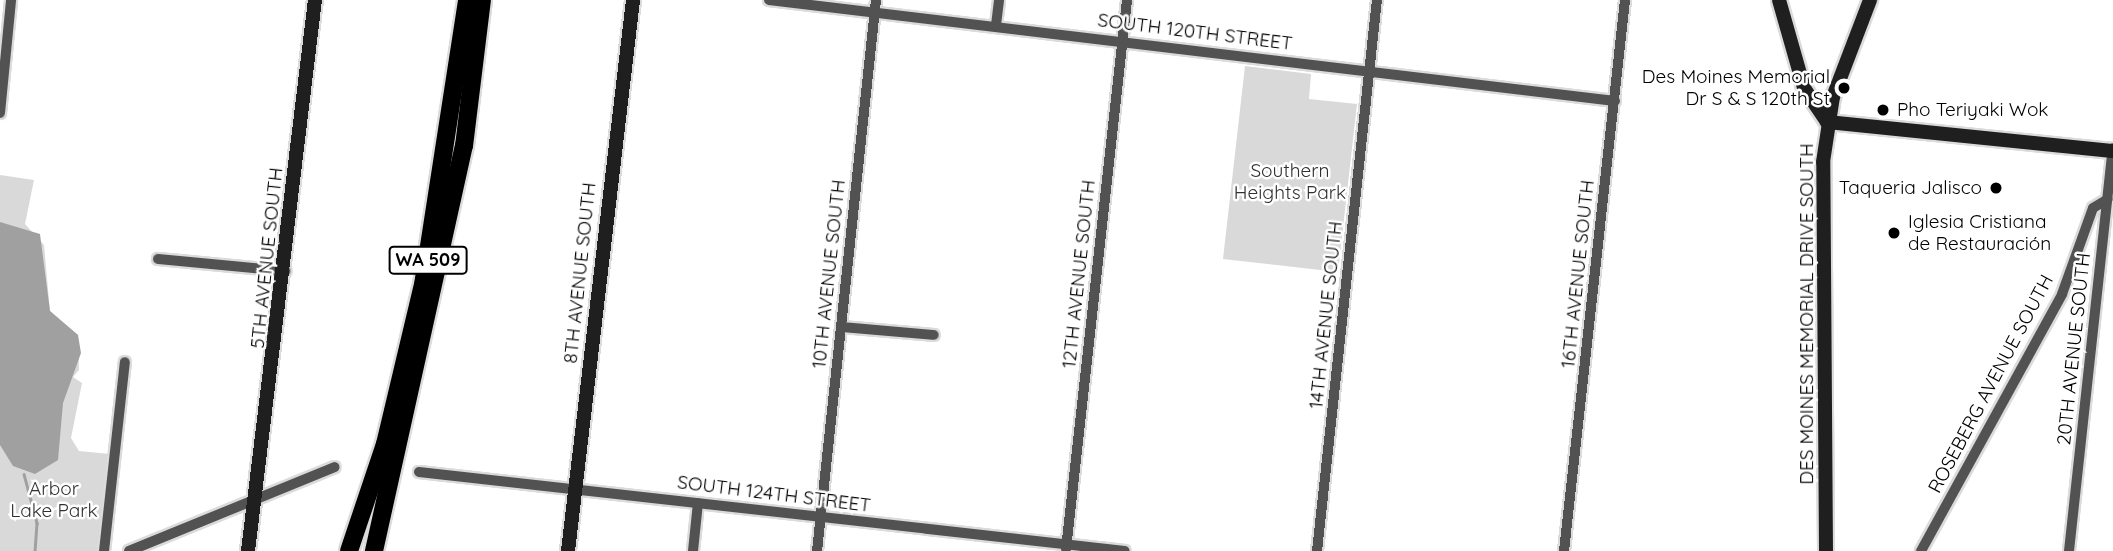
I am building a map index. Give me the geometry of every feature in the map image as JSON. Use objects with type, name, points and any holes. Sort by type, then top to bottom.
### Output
[{"type":"highway","name":"WA 509","points":[[348,551],[361,514],[423,285],[467,0]]},
{"type":"highway","name":"WA 509","points":[[366,551],[391,480],[464,146],[482,0]]},
{"type":"highway","points":[[374,551],[391,480]]},
{"type":"street","points":[[0,113],[11,0]]},
{"type":"street","name":"5TH AVENUE SOUTH","points":[[248,551],[260,497],[315,0]]},
{"type":"street","name":"8TH AVENUE SOUTH","points":[[568,551],[633,0]]},
{"type":"street","name":"SOUTH 120TH STREET","points":[[769,0],[1615,101]]},
{"type":"street","name":"10TH AVENUE SOUTH","points":[[817,551],[876,0]]},
{"type":"street","points":[[996,25],[999,0]]},
{"type":"street","name":"12TH AVENUE SOUTH","points":[[1066,548],[1127,0]]},
{"type":"street","name":"14TH AVENUE SOUTH","points":[[1317,551],[1377,0]]},
{"type":"street","name":"16TH AVENUE SOUTH","points":[[1564,551],[1625,0]]},
{"type":"street","points":[[1779,0],[1804,88],[1827,122],[2113,150]]},
{"type":"street","name":"DES MOINES MEMORIAL DRIVE SOUTH","points":[[1826,551],[1827,122],[1845,54],[1870,0]]},
{"type":"street","name":"20TH AVENUE SOUTH","points":[[2069,551],[2113,150]]},
{"type":"street","name":"ROSEBERG AVENUE SOUTH","points":[[1921,551],[2049,320],[2093,208],[2108,200]]},
{"type":"street","points":[[158,258],[285,271]]},
{"type":"street","points":[[841,327],[934,335]]},
{"type":"street","points":[[104,551],[125,362]]},
{"type":"street","points":[[129,551],[335,467]]},
{"type":"street","name":"SOUTH 124TH STREET","points":[[419,472],[1066,548],[1125,551]]},
{"type":"street","points":[[693,551],[698,503]]},
{"type":"street","name":"5TH AVENUE SOUTH","points":[[256,521],[257,551]]},
{"type":"green space","name":"Southern Heights Park","points":[[1245,66],[1311,74],[1309,99],[1357,104],[1338,272],[1223,259]]},
{"type":"green space","name":"Arbor Lake Park","points":[[0,175],[34,180],[25,224],[44,245],[50,311],[78,335],[79,370],[73,377],[82,383],[71,438],[79,451],[110,454],[100,551],[0,551]]},
{"type":"shaded area","points":[[0,222],[40,234],[50,311],[78,335],[81,353],[63,403],[58,460],[35,474],[13,466],[0,445]]},
{"type":"waterway","points":[[24,474],[37,523],[35,551]]},
{"type":"place","name":"Des Moines Memorial Dr S & S 120th St","points":[[1844,88]]},
{"type":"place","name":"Pho Teriyaki Wok","points":[[1883,110]]},
{"type":"place","name":"Taqueria Jalisco","points":[[1996,188]]},
{"type":"place","name":"Iglesia Cristiana de Restauración","points":[[1894,233]]}]
